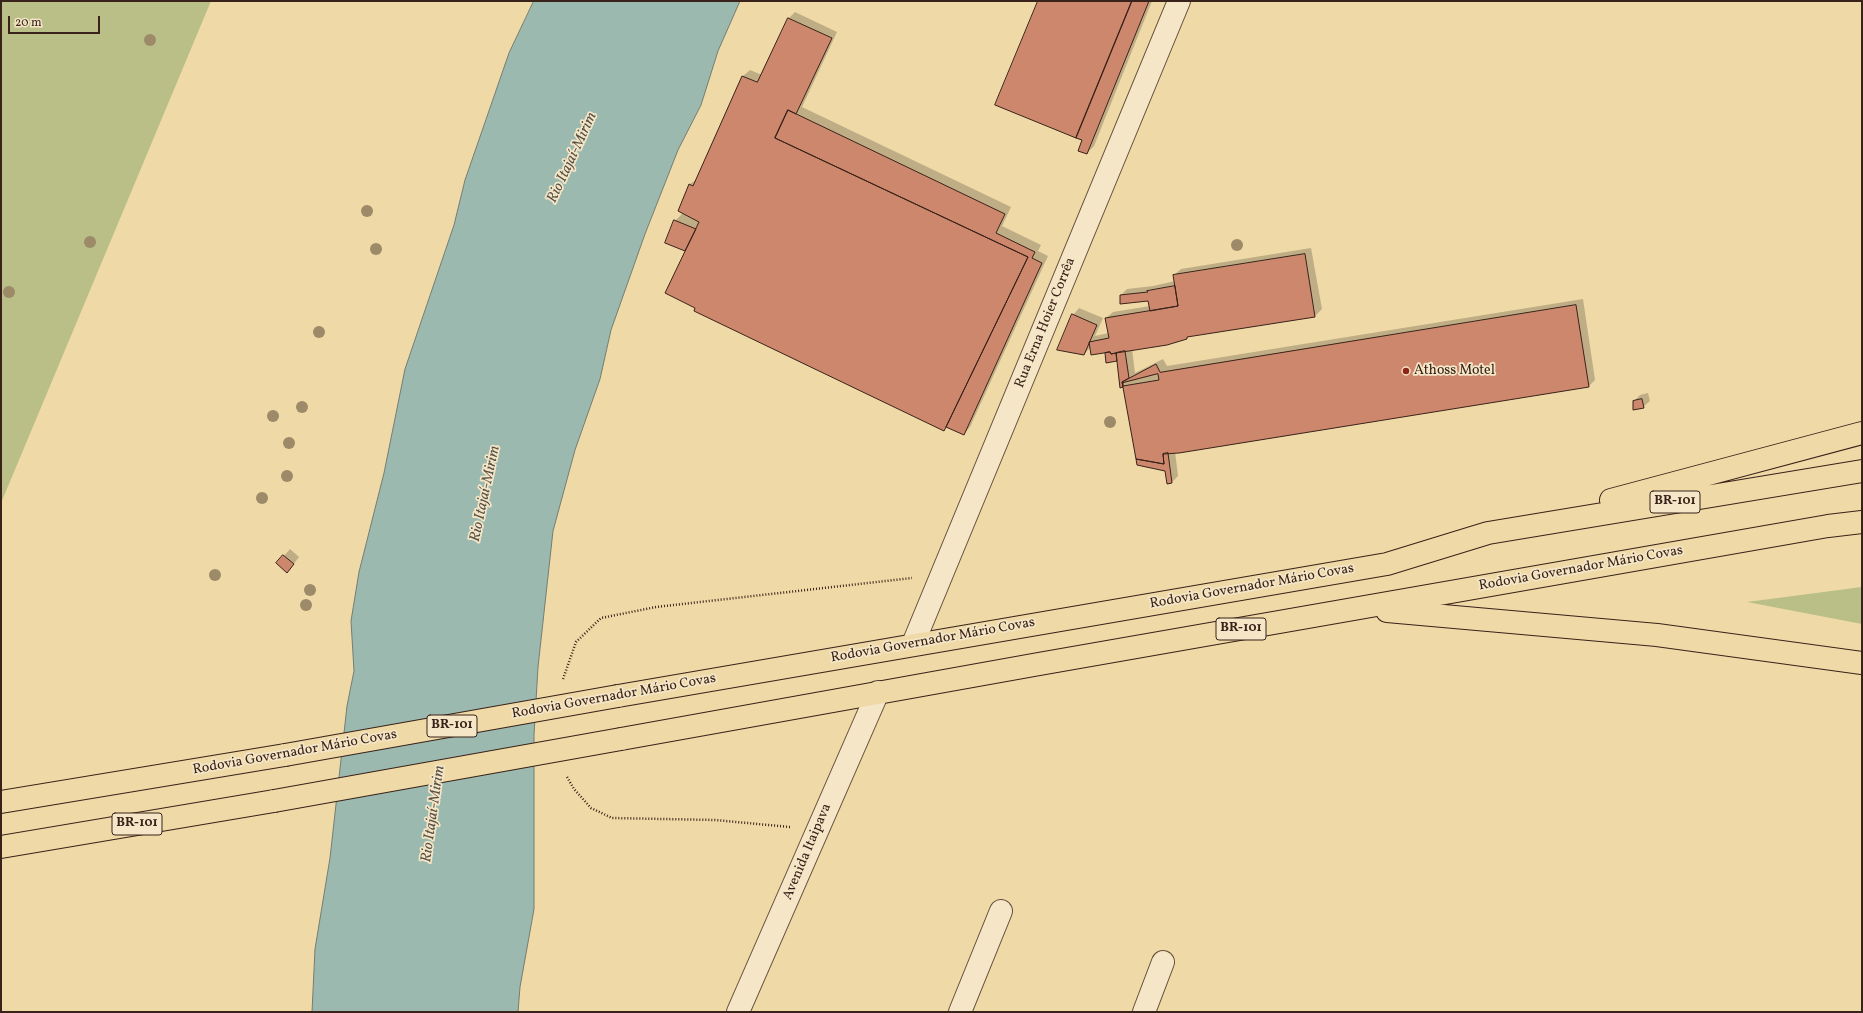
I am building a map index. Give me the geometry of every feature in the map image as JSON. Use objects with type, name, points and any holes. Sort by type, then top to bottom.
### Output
[{"type":"highway","points":[[1488,533],[1862,433]]},
{"type":"highway","name":"Rodovia Governador Mário Covas","points":[[1,802],[285,755],[913,644],[1387,564],[1488,533],[1862,471]]},
{"type":"highway","name":"Rodovia Governador Mário Covas","points":[[1,847],[621,740],[878,692],[1358,608],[1828,526],[1862,522]]},
{"type":"highway","points":[[1358,608],[1657,635],[1862,663]]},
{"type":"street","name":"Rua Erna Hoier Corrêa","points":[[913,644],[1179,1]]},
{"type":"street","name":"Avenida Itaipava","points":[[738,1012],[878,692]]},
{"type":"street","points":[[960,1012],[1002,911]]},
{"type":"street","points":[[1144,1012],[1163,962]]},
{"type":"green space","points":[[1,1],[211,1],[1,503]]},
{"type":"green space","points":[[1862,587],[1862,624],[1747,602]]},
{"type":"water","name":"Rio Itajaí-Mirim","points":[[534,1],[740,1],[718,51],[701,105],[678,150],[645,234],[611,330],[600,379],[575,450],[553,531],[538,667],[534,735],[534,909],[520,987],[518,1012],[312,1012],[315,949],[330,858],[347,706],[354,671],[351,621],[359,572],[384,473],[405,369],[454,225],[465,180],[509,53]]},
{"type":"building","points":[[1038,1],[1132,1],[1076,138],[995,105]]},
{"type":"building","points":[[1132,1],[1149,1],[1087,154],[1078,151],[1082,140],[1076,138]]},
{"type":"building","points":[[788,18],[832,38],[796,114],[788,110],[775,138],[1028,257],[944,431],[694,311],[695,308],[665,293],[699,222],[678,211],[689,184],[693,186],[742,76],[757,82]]},
{"type":"building","points":[[788,110],[1005,214],[996,233],[1035,252],[1032,258],[1042,263],[964,435],[946,427],[1028,257],[775,138]]},
{"type":"building","points":[[674,220],[696,229],[685,251],[665,243]]},
{"type":"building","points":[[1305,254],[1315,317],[1187,337],[1187,339],[1167,345],[1111,354],[1110,352],[1091,355],[1089,342],[1109,338],[1105,318],[1178,306],[1173,275]]},
{"type":"building","points":[[1175,286],[1178,306],[1150,311],[1148,301],[1120,304],[1120,295],[1148,292],[1147,291]]},
{"type":"building","points":[[1576,305],[1589,387],[1179,453],[1163,454],[1164,464],[1136,459],[1122,382],[1156,364],[1160,372]]},
{"type":"building","points":[[1072,314],[1097,325],[1084,355],[1057,350]]},
{"type":"building","points":[[1125,351],[1129,378],[1122,382],[1123,387],[1120,388],[1116,353]]},
{"type":"building","points":[[1110,352],[1111,354],[1116,353],[1117,361],[1106,363],[1105,353]]},
{"type":"building","points":[[1158,374],[1159,380],[1123,386],[1123,383]]},
{"type":"building","points":[[1642,399],[1644,408],[1633,410],[1633,401]]},
{"type":"building","points":[[1168,453],[1172,483],[1167,484],[1165,471],[1137,465],[1136,459],[1164,464],[1163,454]]},
{"type":"building","points":[[283,555],[294,564],[287,573],[276,563]]},
{"type":"place","name":"Athoss Motel","points":[[1406,371]]}]
